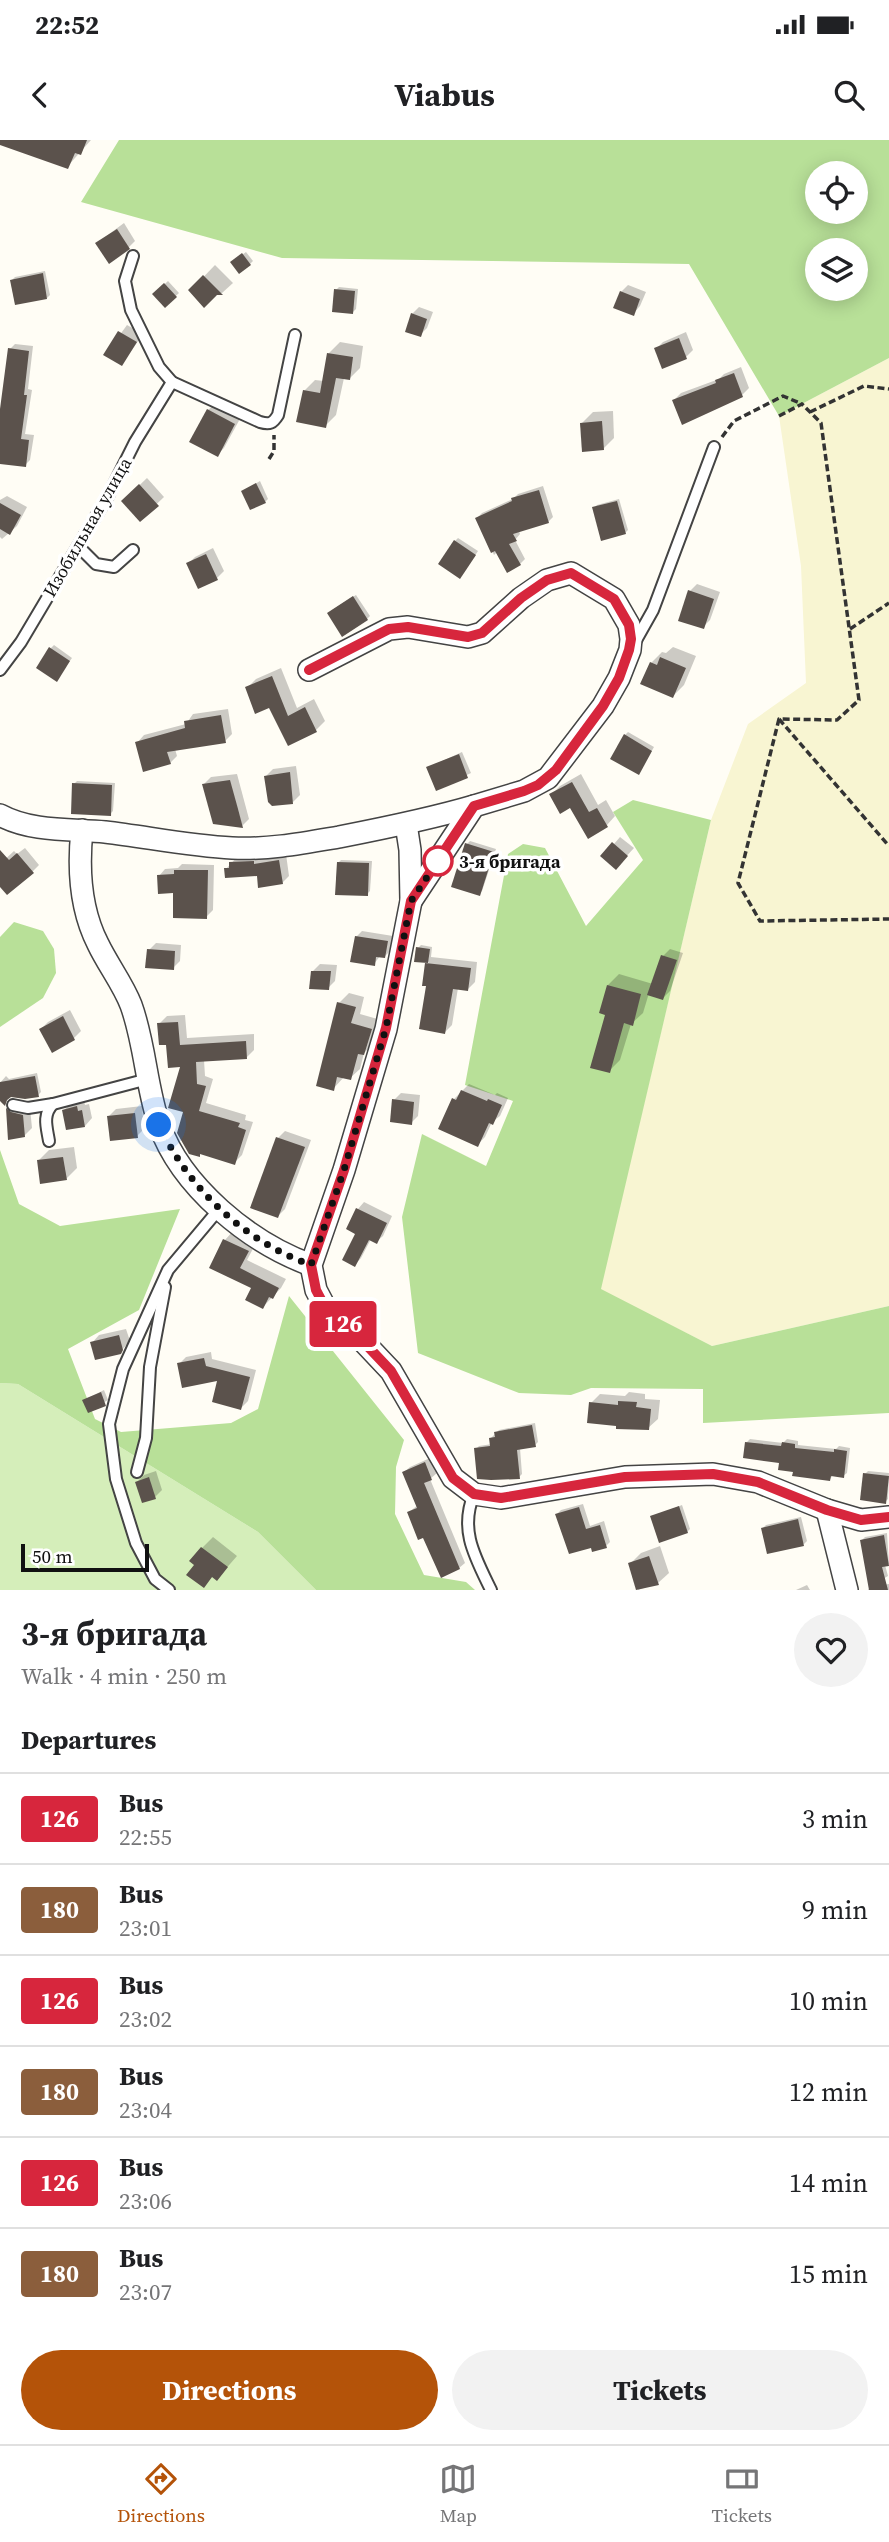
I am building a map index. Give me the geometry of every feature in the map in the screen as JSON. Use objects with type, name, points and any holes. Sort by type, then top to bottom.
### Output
[{"type":"street","points":[[0,815],[39,827],[233,848],[269,848],[406,824],[474,806],[538,785],[556,770],[603,706],[619,678],[631,639],[629,625],[614,599],[571,573],[547,580],[521,598],[482,633],[468,637],[408,627],[389,629],[309,670]]},
{"type":"street","points":[[411,901],[474,806]]},
{"type":"street","points":[[406,824],[410,850],[411,901],[386,1028],[344,1170],[311,1265],[316,1290],[326,1309],[358,1336],[391,1371],[453,1478],[474,1494],[501,1498],[625,1477],[713,1474],[768,1485],[827,1510],[861,1520],[889,1517]]},
{"type":"street","points":[[82,830],[79,854],[88,918],[96,940],[131,1006],[159,1125],[170,1148],[182,1168],[220,1208],[263,1242],[311,1265]]},
{"type":"street","points":[[827,1510],[847,1590]]},
{"type":"lane","points":[[133,256],[125,281],[131,310],[146,344],[172,383],[260,422],[273,422],[278,415],[295,335]]},
{"type":"lane","name":"Изобильная улица","points":[[0,670],[21,642],[107,498],[135,442],[172,383]]},
{"type":"lane","points":[[629,650],[653,610],[715,447]]},
{"type":"lane","points":[[78,546],[96,564],[114,568],[133,550]]},
{"type":"lane","points":[[13,1105],[28,1108],[53,1104],[148,1079]]},
{"type":"lane","points":[[49,1141],[46,1120],[47,1112],[53,1104]]},
{"type":"lane","points":[[169,1590],[155,1579],[136,1543],[116,1479],[109,1424],[123,1369],[168,1270],[220,1208]]},
{"type":"lane","points":[[137,1472],[146,1438],[150,1367],[168,1270]]},
{"type":"lane","points":[[474,1494],[466,1520],[468,1537],[491,1590]]},
{"type":"path","points":[[810,412],[864,386],[889,389]]},
{"type":"path","points":[[715,447],[734,421],[783,396],[802,404],[821,423],[859,700],[837,720],[779,719]]},
{"type":"path","points":[[779,416],[802,404]]},
{"type":"path","points":[[269,459],[274,451],[273,422]]},
{"type":"path","points":[[849,629],[889,603]]},
{"type":"path","points":[[779,719],[889,846]]},
{"type":"path","points":[[779,719],[738,883],[760,921],[889,919]]},
{"type":"shaded area","points":[[889,358],[889,1306],[712,1346],[600,1290],[711,820],[748,724],[806,683],[801,566],[779,416]]},
{"type":"green space","points":[[119,140],[889,140],[889,358],[779,416],[689,264],[282,258],[81,202]]},
{"type":"green space","points":[[633,800],[711,820],[601,1289],[712,1346],[889,1306],[889,1413],[703,1423],[703,1389],[591,1388],[571,1395],[519,1393],[418,1353],[402,1217],[422,1134],[486,1166],[513,1101],[465,1085],[508,854],[523,844],[545,848],[586,926],[643,860],[613,812]]},
{"type":"green space","points":[[14,922],[43,931],[54,949],[56,973],[43,998],[0,1027],[0,937]]},
{"type":"green space","points":[[0,1150],[19,1204],[60,1226],[180,1209],[139,1310],[68,1349],[95,1419],[121,1432],[231,1423],[258,1409],[289,1296],[404,1440],[396,1467],[395,1514],[424,1575],[466,1582],[475,1590],[316,1590],[258,1532],[18,1384],[0,1383]]},
{"type":"green space","points":[[0,1383],[18,1384],[258,1532],[316,1590],[0,1590]]},
{"type":"building","points":[[0,140],[87,140],[81,155],[75,153],[68,169],[0,145]]},
{"type":"building","points":[[117,229],[130,249],[109,264],[95,243]]},
{"type":"building","points":[[242,253],[251,265],[239,274],[230,262]]},
{"type":"building","points":[[43,273],[47,299],[15,305],[10,280]]},
{"type":"building","points":[[203,275],[223,295],[217,295],[204,308],[188,290]]},
{"type":"building","points":[[164,283],[177,297],[165,308],[152,294]]},
{"type":"building","points":[[334,289],[355,291],[353,314],[332,312]]},
{"type":"building","points":[[620,291],[640,299],[634,316],[613,308]]},
{"type":"building","points":[[411,313],[427,319],[421,337],[405,332]]},
{"type":"building","points":[[118,331],[137,342],[122,366],[103,355]]},
{"type":"building","points":[[679,338],[687,359],[662,369],[654,348]]},
{"type":"building","points":[[8,348],[29,351],[21,439],[29,440],[26,467],[0,464],[0,409]]},
{"type":"building","points":[[327,353],[353,357],[350,380],[336,378],[326,428],[296,422],[303,390],[320,393]]},
{"type":"building","points":[[734,373],[743,397],[682,425],[672,400]]},
{"type":"building","points":[[207,409],[235,424],[218,457],[189,442]]},
{"type":"building","points":[[602,421],[604,450],[582,452],[580,423]]},
{"type":"building","points":[[256,483],[266,503],[250,510],[241,491]]},
{"type":"building","points":[[139,484],[159,506],[140,522],[121,501]]},
{"type":"building","points":[[539,490],[549,523],[513,534],[517,541],[509,544],[521,565],[507,573],[495,551],[491,553],[475,518],[512,501],[511,498]]},
{"type":"building","points":[[617,501],[626,534],[601,541],[592,507]]},
{"type":"building","points":[[0,503],[21,515],[10,535],[0,529]]},
{"type":"building","points":[[454,540],[476,555],[460,579],[438,564]]},
{"type":"building","points":[[206,554],[218,580],[198,589],[186,563]]},
{"type":"building","points":[[688,590],[714,599],[704,629],[678,621]]},
{"type":"building","points":[[353,596],[368,620],[342,637],[327,613]]},
{"type":"building","points":[[49,647],[70,661],[57,682],[36,668]]},
{"type":"building","points":[[660,657],[686,668],[673,698],[640,684],[650,662],[657,665]]},
{"type":"building","points":[[272,676],[288,716],[305,707],[317,732],[288,746],[269,708],[255,714],[245,687]]},
{"type":"building","points":[[221,715],[226,743],[167,752],[171,764],[143,772],[135,742],[185,728],[184,721]]},
{"type":"building","points":[[624,734],[652,751],[639,775],[610,759]]},
{"type":"building","points":[[459,754],[468,778],[436,791],[426,767]]},
{"type":"building","points":[[290,772],[293,804],[272,806],[268,802],[264,776]]},
{"type":"building","points":[[230,780],[243,828],[213,824],[202,784]]},
{"type":"building","points":[[572,782],[589,812],[597,808],[608,827],[588,839],[570,808],[560,814],[549,794]]},
{"type":"building","points":[[72,783],[112,785],[111,816],[71,814]]},
{"type":"building","points":[[612,842],[628,856],[616,870],[600,856]]},
{"type":"building","points":[[465,843],[494,852],[480,896],[451,887]]},
{"type":"building","points":[[0,850],[9,860],[17,853],[34,873],[7,895],[0,887]]},
{"type":"building","points":[[279,860],[283,884],[258,888],[257,876],[225,878],[224,868],[229,868],[229,862],[254,861],[254,864]]},
{"type":"building","points":[[337,862],[369,863],[368,896],[335,895]]},
{"type":"building","points":[[174,870],[208,870],[207,919],[173,918],[173,893],[158,894],[157,875],[174,874]]},
{"type":"building","points":[[355,936],[388,941],[385,958],[376,957],[375,966],[350,962]]},
{"type":"building","points":[[416,947],[430,949],[428,963],[414,962]]},
{"type":"building","points":[[147,949],[175,951],[174,970],[145,968]]},
{"type":"building","points":[[661,955],[677,960],[663,1000],[647,995]]},
{"type":"building","points":[[425,963],[471,968],[468,991],[453,989],[445,1034],[419,1029],[426,986],[422,986]]},
{"type":"building","points":[[311,971],[331,971],[329,990],[309,989]]},
{"type":"building","points":[[607,985],[641,994],[633,1026],[624,1023],[610,1073],[590,1068],[605,1015],[599,1013]]},
{"type":"building","points":[[337,1002],[356,1007],[351,1023],[372,1029],[364,1055],[358,1054],[351,1080],[337,1077],[334,1091],[316,1086]]},
{"type":"building","points":[[63,1016],[75,1040],[52,1053],[39,1029]]},
{"type":"building","points":[[178,1022],[180,1045],[246,1041],[247,1059],[196,1062],[197,1084],[206,1086],[199,1111],[240,1123],[238,1127],[246,1130],[235,1165],[200,1154],[200,1157],[189,1154],[177,1133],[183,1112],[168,1108],[180,1067],[168,1068],[166,1045],[159,1045],[157,1023]]},
{"type":"building","points":[[35,1076],[39,1097],[11,1097],[5,1106],[0,1101],[0,1082]]},
{"type":"building","points":[[461,1090],[502,1105],[493,1125],[489,1123],[478,1147],[438,1129],[452,1098],[456,1100]]},
{"type":"building","points":[[392,1099],[414,1102],[412,1125],[390,1122]]},
{"type":"building","points":[[77,1106],[78,1111],[82,1110],[85,1127],[66,1130],[62,1110]]},
{"type":"building","points":[[6,1108],[23,1115],[25,1137],[8,1140]]},
{"type":"building","points":[[135,1113],[138,1138],[110,1141],[107,1116]]},
{"type":"building","points":[[276,1137],[305,1147],[278,1218],[250,1208]]},
{"type":"building","points":[[63,1157],[67,1180],[40,1184],[37,1160]]},
{"type":"building","points":[[356,1208],[387,1223],[377,1244],[369,1240],[355,1267],[342,1260],[355,1234],[346,1229]]},
{"type":"building","points":[[223,1239],[249,1251],[240,1268],[279,1288],[273,1299],[269,1297],[263,1309],[245,1300],[251,1288],[209,1268]]},
{"type":"building","points":[[119,1335],[123,1350],[121,1354],[95,1360],[90,1342]]},
{"type":"building","points":[[204,1358],[206,1366],[250,1377],[241,1410],[212,1402],[217,1381],[182,1388],[177,1363]]},
{"type":"building","points":[[101,1392],[106,1406],[88,1413],[82,1400]]},
{"type":"building","points":[[618,1401],[637,1402],[636,1407],[651,1409],[649,1430],[616,1429],[616,1426],[587,1423],[589,1402],[618,1405]]},
{"type":"building","points":[[532,1425],[536,1447],[517,1450],[520,1479],[477,1479],[474,1448],[490,1446],[489,1438],[495,1437],[494,1432]]},
{"type":"building","points":[[745,1442],[781,1446],[782,1442],[795,1444],[795,1448],[847,1451],[844,1478],[831,1476],[830,1481],[792,1476],[793,1472],[778,1470],[779,1463],[743,1458]]},
{"type":"building","points":[[425,1462],[432,1480],[424,1483],[460,1569],[441,1578],[423,1538],[418,1540],[407,1512],[417,1508],[402,1472]]},
{"type":"building","points":[[863,1473],[889,1476],[886,1504],[860,1500]]},
{"type":"building","points":[[149,1477],[156,1499],[142,1503],[135,1482]]},
{"type":"building","points":[[679,1506],[688,1533],[659,1543],[650,1516]]},
{"type":"building","points":[[579,1507],[586,1529],[600,1525],[607,1548],[592,1552],[591,1548],[569,1554],[555,1514]]},
{"type":"building","points":[[798,1519],[804,1546],[767,1554],[761,1528]]},
{"type":"building","points":[[884,1535],[889,1566],[882,1567],[888,1590],[869,1590],[860,1540]]},
{"type":"building","points":[[201,1547],[228,1567],[217,1581],[212,1577],[204,1588],[186,1575],[194,1565],[189,1561]]},
{"type":"building","points":[[649,1556],[659,1585],[636,1590],[628,1563]]},
{"type":"bus line","name":"126","points":[[309,670],[397,627],[468,637],[482,633],[521,598],[547,580],[571,573],[614,599],[629,625],[631,639],[619,678],[603,706],[556,770],[538,785],[474,806],[411,901],[386,1028],[344,1170],[311,1265],[312,1278],[320,1301],[391,1371],[453,1478],[474,1494],[501,1498],[625,1477],[713,1474],[758,1482],[827,1510],[861,1520],[889,1517]]},
{"type":"place","name":"3-я бригада","points":[[438,861]]},
{"type":"route","points":[[159,1125],[182,1168],[220,1208],[263,1242],[311,1265],[344,1170],[386,1028],[411,901],[438,861]]}]
